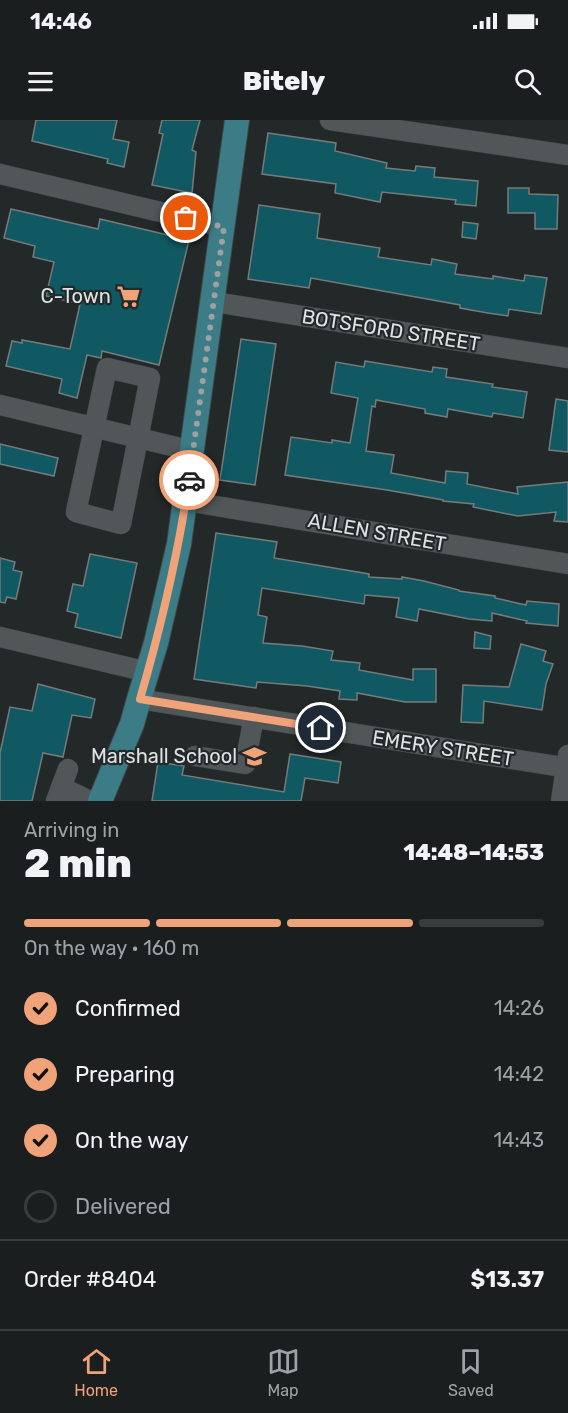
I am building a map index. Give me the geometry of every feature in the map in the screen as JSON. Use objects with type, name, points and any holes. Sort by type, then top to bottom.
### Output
[{"type":"main road","points":[[100,801],[140,699],[156,643],[179,544],[214,302],[237,120]]},
{"type":"street","points":[[330,120],[568,155]]},
{"type":"street","points":[[0,174],[224,227]]},
{"type":"street","name":"BOTSFORD STREET","points":[[214,302],[568,358]]},
{"type":"street","points":[[107,368],[150,378],[138,438],[121,524],[76,512],[107,368]]},
{"type":"street","points":[[0,405],[193,451]]},
{"type":"street","name":"ALLEN STREET","points":[[186,501],[568,564]]},
{"type":"street","points":[[0,637],[148,672]]},
{"type":"street","name":"EMERY STREET","points":[[140,699],[567,764]]},
{"type":"street","points":[[195,756],[245,764],[254,717]]},
{"type":"street","points":[[561,801],[567,764]]},
{"type":"street","points":[[62,786],[90,801]]},
{"type":"building","points":[[36,120],[117,120],[113,139],[129,142],[124,167],[107,163],[108,159],[32,141]]},
{"type":"building","points":[[162,120],[200,120],[192,150],[196,152],[192,193],[152,185],[163,134],[159,133]]},
{"type":"building","points":[[268,133],[336,143],[335,151],[387,163],[386,168],[415,171],[416,166],[435,168],[434,177],[478,181],[476,206],[455,204],[456,200],[382,192],[380,202],[335,193],[336,184],[262,174]]},
{"type":"building","points":[[508,188],[529,188],[529,194],[558,195],[557,229],[535,229],[535,213],[508,213]]},
{"type":"building","points":[[259,205],[320,214],[317,238],[380,248],[378,257],[431,265],[432,259],[457,264],[455,274],[493,279],[493,276],[524,281],[525,275],[547,278],[541,314],[509,309],[508,316],[488,313],[460,308],[460,305],[311,278],[309,288],[248,279]]},
{"type":"building","name":"C-Town","points":[[11,209],[98,229],[100,219],[189,240],[159,365],[102,351],[101,358],[87,355],[77,398],[59,393],[62,379],[6,366],[12,341],[22,343],[22,340],[70,349],[80,304],[46,296],[54,262],[33,257],[35,246],[4,238]]},
{"type":"building","points":[[463,222],[478,224],[476,239],[462,237]]},
{"type":"building","points":[[241,339],[276,344],[255,485],[220,480]]},
{"type":"building","points":[[365,361],[432,372],[433,367],[447,369],[446,377],[527,392],[523,418],[493,413],[492,417],[448,409],[447,417],[425,413],[425,409],[376,400],[375,407],[372,406],[366,451],[394,455],[391,473],[445,483],[446,471],[468,473],[467,484],[518,494],[517,487],[568,482],[568,522],[554,521],[556,512],[518,516],[473,507],[474,504],[285,475],[291,437],[332,443],[332,440],[350,443],[358,398],[331,393],[336,362],[364,367]]},
{"type":"building","points":[[556,399],[568,401],[568,452],[549,450]]},
{"type":"building","points":[[0,444],[58,458],[54,476],[0,464]]},
{"type":"building","points":[[216,533],[277,542],[274,558],[369,574],[369,577],[402,579],[402,577],[424,581],[526,605],[527,601],[559,604],[558,626],[526,623],[527,621],[492,613],[492,621],[419,609],[417,621],[396,617],[399,598],[365,595],[364,604],[262,588],[258,615],[267,617],[263,643],[333,651],[331,660],[360,663],[359,670],[413,680],[413,669],[436,669],[436,702],[405,702],[357,693],[357,700],[339,699],[340,691],[307,686],[257,682],[256,688],[194,679]]},
{"type":"building","points":[[90,554],[137,563],[121,638],[75,627],[78,614],[67,611],[73,584],[83,586]]},
{"type":"building","points":[[0,558],[15,562],[13,570],[22,572],[16,599],[7,597],[5,603],[0,602]]},
{"type":"building","points":[[475,632],[491,636],[490,649],[474,648]]},
{"type":"building","points":[[521,644],[546,651],[543,661],[553,664],[546,684],[542,710],[484,701],[483,723],[461,722],[463,685],[509,687]]},
{"type":"building","points":[[38,684],[95,699],[91,718],[72,715],[63,757],[43,753],[32,801],[0,801],[0,753],[10,707],[32,711]]},
{"type":"building","points":[[290,754],[341,762],[338,783],[305,778],[301,801],[152,801],[158,762],[184,766],[182,775],[284,792]]},
{"type":"way so far","points":[[186,218],[224,227],[189,480]]},
{"type":"place","name":"C-Town","points":[[129,296]]},
{"type":"place","name":"Marshall School","points":[[255,756]]},
{"type":"route","points":[[189,480],[179,544],[156,643],[140,699],[321,728]]}]
